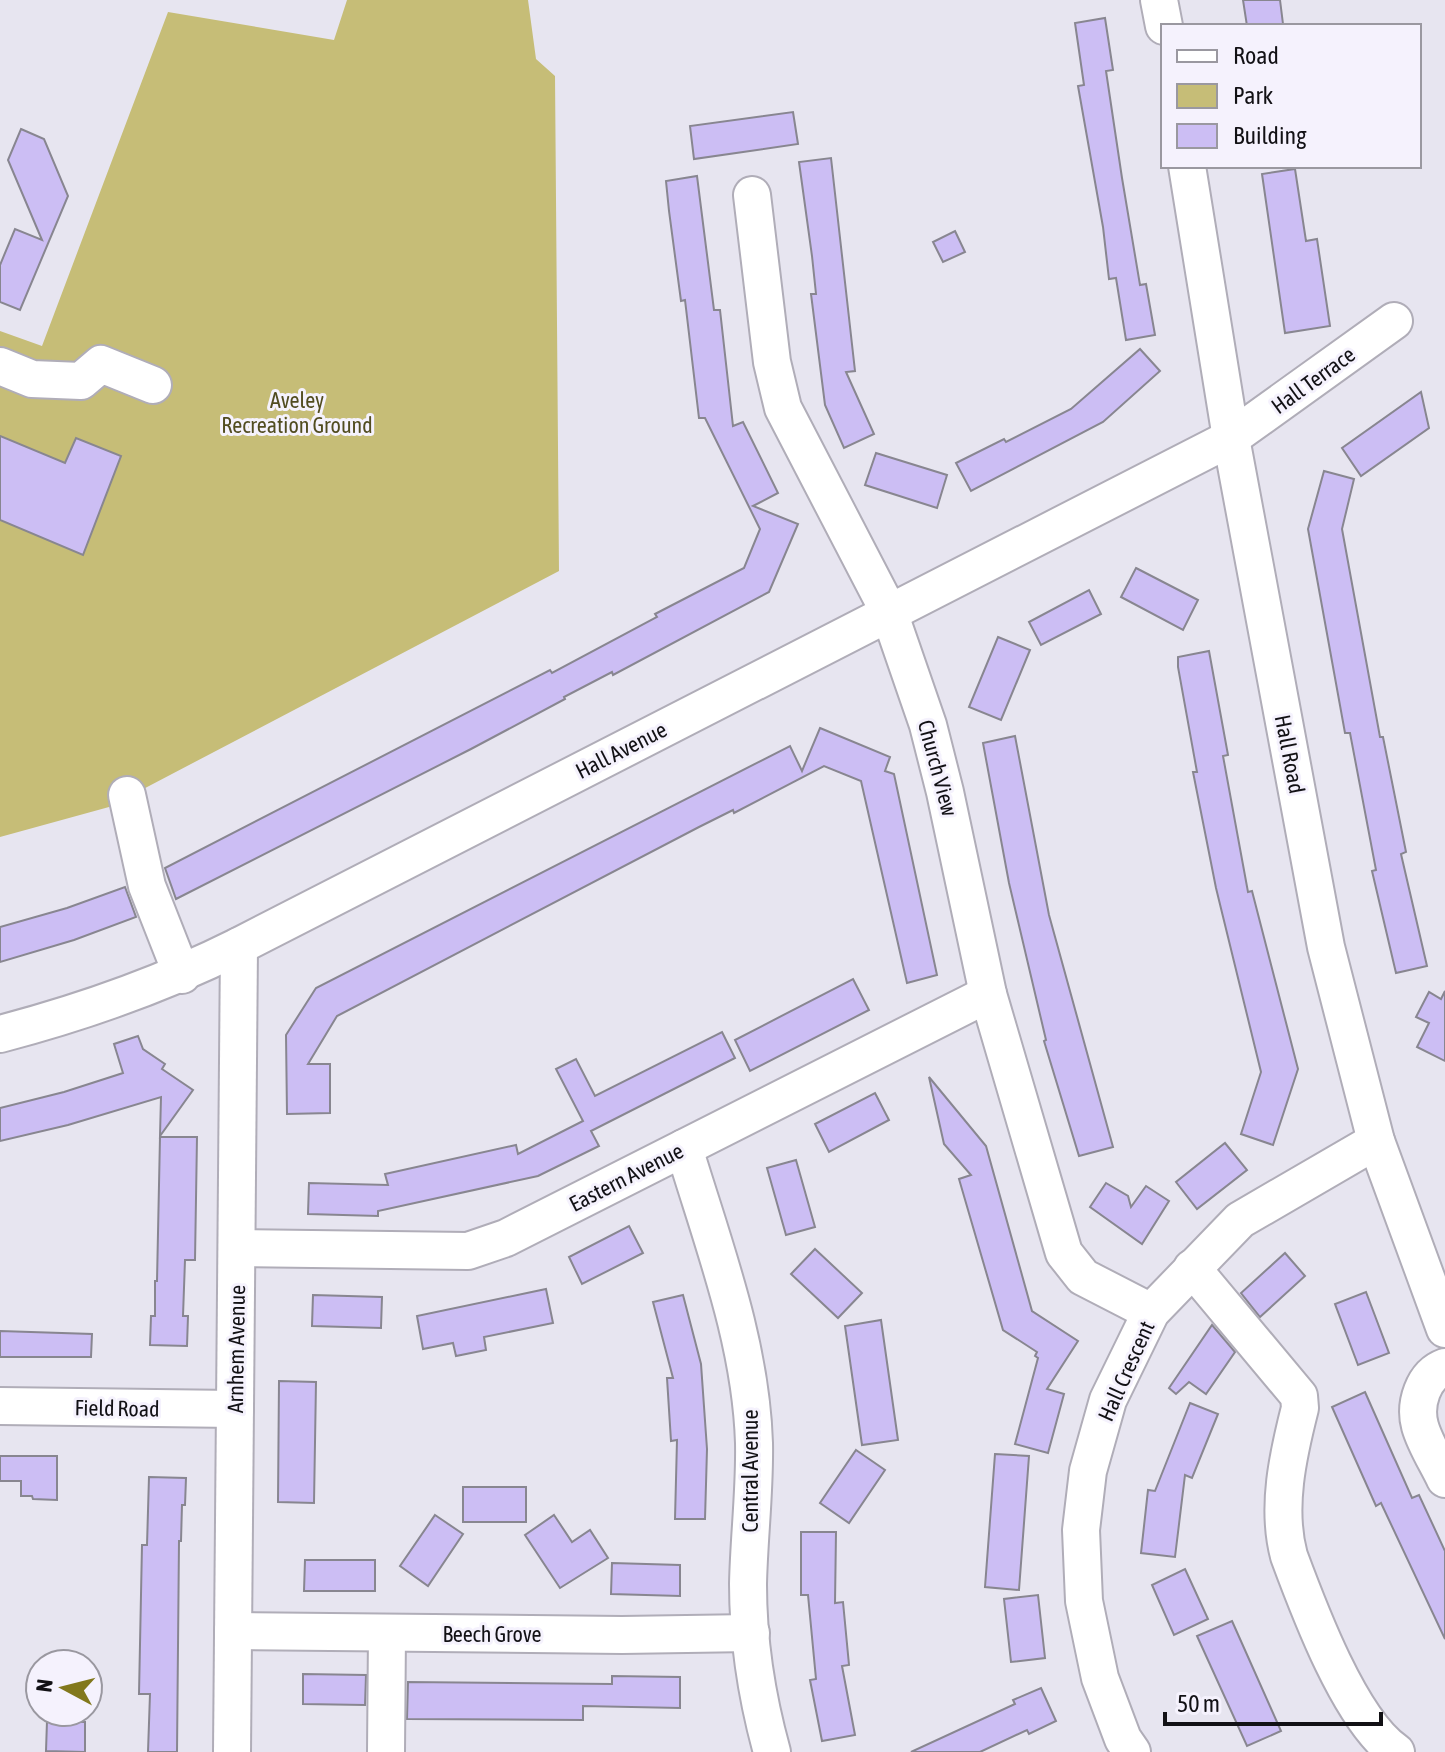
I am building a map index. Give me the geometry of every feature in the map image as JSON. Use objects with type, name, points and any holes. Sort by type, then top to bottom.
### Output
[{"type":"street","points":[[1159,0],[1164,24]]},
{"type":"street","name":"Hall Road","points":[[1187,168],[1231,438],[1326,947],[1376,1141],[1445,1329]]},
{"type":"street","name":"Church View","points":[[752,195],[772,362],[783,408],[889,612],[928,725],[988,994],[1064,1253],[1083,1277],[1151,1312]]},
{"type":"street","name":"Hall Terrace","points":[[1231,438],[1394,321]]},
{"type":"street","points":[[0,366],[32,379],[81,381],[101,364],[153,385]]},
{"type":"street","name":"Hall Avenue","points":[[0,1034],[73,1015],[182,975],[1231,438]]},
{"type":"street","points":[[127,795],[147,886],[182,975]]},
{"type":"street","name":"Arnhem Avenue","points":[[232,1752],[239,946]]},
{"type":"street","name":"Eastern Avenue","points":[[237,1248],[468,1251],[506,1238],[988,994]]},
{"type":"street","name":"Hall Crescent","points":[[1116,1748],[1084,1601],[1081,1530],[1088,1471],[1108,1400],[1151,1312],[1240,1220],[1376,1141]]},
{"type":"street","name":"Central Avenue","points":[[684,1148],[737,1325],[749,1388],[754,1445],[748,1586],[755,1677],[772,1752]]},
{"type":"street","points":[[1192,1268],[1299,1396],[1300,1408],[1283,1511],[1283,1534],[1289,1556],[1353,1704],[1384,1744],[1396,1752]]},
{"type":"street","points":[[1445,1367],[1434,1371],[1424,1385],[1420,1425],[1445,1479]]},
{"type":"street","name":"Field Road","points":[[0,1406],[235,1409]]},
{"type":"street","name":"Beech Grove","points":[[233,1631],[751,1633]]},
{"type":"street","points":[[386,1752],[387,1633]]},
{"type":"green space","name":"Aveley Recreation Ground","points":[[347,0],[528,0],[536,59],[555,76],[559,571],[109,807],[0,837],[0,331],[42,346],[168,12],[334,40]]},
{"type":"building","points":[[1243,0],[1280,0],[1283,24],[1247,24]]},
{"type":"building","points":[[1105,18],[1113,70],[1106,71],[1122,178],[1140,285],[1146,284],[1155,335],[1126,340],[1116,278],[1109,279],[1078,86],[1084,85],[1075,23]]},
{"type":"building","points":[[793,112],[798,144],[694,159],[690,126]]},
{"type":"building","points":[[21,129],[44,139],[68,196],[20,310],[0,302],[0,265],[15,229],[42,240],[8,160]]},
{"type":"building","points":[[831,158],[855,371],[846,372],[874,434],[844,448],[825,405],[811,294],[816,294],[812,256],[799,162]]},
{"type":"building","points":[[1295,169],[1306,241],[1317,239],[1330,326],[1285,333],[1262,174]]},
{"type":"building","points":[[697,176],[714,310],[720,310],[733,426],[743,422],[778,493],[753,506],[798,524],[769,592],[613,675],[612,672],[564,697],[471,749],[176,899],[165,868],[550,670],[552,673],[744,568],[760,529],[705,418],[699,418],[685,300],[681,301],[669,211],[666,181]]},
{"type":"building","points":[[955,231],[965,252],[943,262],[933,242]]},
{"type":"building","points":[[1140,349],[1160,371],[1103,422],[971,491],[956,463],[1071,409]]},
{"type":"building","points":[[1421,392],[1429,428],[1361,476],[1342,448]]},
{"type":"building","points":[[0,436],[65,463],[76,438],[121,456],[83,555],[0,520]]},
{"type":"building","points":[[876,453],[947,475],[937,508],[865,485]]},
{"type":"building","points":[[1324,471],[1354,479],[1342,529],[1380,737],[1383,737],[1406,852],[1401,854],[1427,966],[1396,973],[1372,871],[1376,870],[1350,733],[1345,733],[1308,529]]},
{"type":"building","points":[[1136,568],[1198,600],[1183,630],[1121,597]]},
{"type":"building","points":[[1089,590],[1101,614],[1041,645],[1029,622]]},
{"type":"building","points":[[998,637],[1030,650],[1001,720],[969,707]]},
{"type":"building","points":[[1209,651],[1228,755],[1223,756],[1248,892],[1252,891],[1298,1069],[1273,1145],[1241,1134],[1261,1072],[1216,888],[1193,772],[1197,772],[1178,667],[1178,657]]},
{"type":"building","points":[[820,728],[890,757],[885,771],[894,774],[937,975],[907,983],[861,781],[824,766],[734,813],[733,810],[699,827],[337,1016],[308,1064],[330,1064],[330,1113],[287,1114],[286,1035],[316,988],[790,746],[802,771]]},
{"type":"building","points":[[1015,736],[1049,915],[1113,1147],[1079,1156],[1044,1041],[1009,883],[983,743]]},
{"type":"building","points":[[125,887],[136,917],[0,962],[0,927]]},
{"type":"building","points":[[853,979],[869,1010],[750,1071],[735,1040]]},
{"type":"building","points":[[1445,991],[1445,1061],[1417,1047],[1429,1023],[1416,1017],[1429,992],[1441,999]]},
{"type":"building","points":[[722,1032],[735,1058],[591,1131],[599,1146],[538,1176],[378,1211],[378,1216],[308,1214],[309,1183],[388,1185],[385,1174],[516,1145],[518,1154],[583,1121],[556,1069],[576,1059],[595,1096]]},
{"type":"building","points":[[138,1036],[143,1049],[165,1064],[162,1069],[193,1090],[160,1136],[161,1097],[68,1125],[0,1141],[0,1108],[123,1073],[114,1044]]},
{"type":"building","points":[[929,1077],[986,1146],[1032,1311],[1078,1341],[1047,1389],[1064,1394],[1048,1453],[1015,1444],[1037,1352],[1003,1330],[959,1179],[971,1175],[944,1144]]},
{"type":"building","points":[[875,1093],[889,1120],[829,1152],[815,1124]]},
{"type":"building","points":[[160,1137],[197,1137],[195,1260],[185,1260],[183,1316],[188,1316],[187,1346],[150,1345],[157,1281]]},
{"type":"building","points":[[1225,1143],[1247,1170],[1197,1209],[1176,1182]]},
{"type":"building","points":[[796,1160],[815,1227],[786,1235],[767,1168]]},
{"type":"building","points":[[1106,1183],[1128,1196],[1131,1207],[1146,1186],[1169,1201],[1142,1244],[1090,1207]]},
{"type":"building","points":[[629,1226],[643,1253],[582,1284],[569,1257]]},
{"type":"building","points":[[815,1249],[862,1293],[838,1318],[791,1274]]},
{"type":"building","points":[[1285,1253],[1305,1276],[1260,1317],[1241,1293]]},
{"type":"building","points":[[546,1289],[553,1323],[484,1337],[486,1350],[456,1356],[453,1343],[423,1349],[417,1316]]},
{"type":"building","points":[[1366,1292],[1389,1353],[1358,1365],[1335,1304]]},
{"type":"building","points":[[313,1295],[382,1297],[381,1328],[312,1326]]},
{"type":"building","points":[[683,1295],[701,1364],[707,1449],[705,1519],[675,1519],[677,1440],[671,1441],[667,1378],[673,1378],[653,1302]]},
{"type":"building","points":[[881,1320],[898,1440],[862,1445],[845,1326]]},
{"type":"building","points":[[1212,1325],[1235,1352],[1206,1394],[1189,1382],[1176,1394],[1169,1388]]},
{"type":"building","points":[[0,1331],[92,1334],[91,1357],[0,1357]]},
{"type":"building","points":[[279,1381],[316,1382],[314,1503],[278,1502]]},
{"type":"building","points":[[1365,1392],[1412,1498],[1419,1495],[1445,1551],[1445,1639],[1381,1503],[1376,1506],[1332,1407]]},
{"type":"building","points":[[1190,1403],[1218,1414],[1192,1478],[1185,1475],[1175,1557],[1141,1553],[1148,1490],[1155,1491]]},
{"type":"building","points":[[856,1450],[885,1470],[849,1523],[820,1503]]},
{"type":"building","points":[[995,1454],[1029,1456],[1019,1590],[985,1587]]},
{"type":"building","points":[[0,1456],[57,1456],[57,1500],[21,1496],[21,1481],[0,1481]]},
{"type":"building","points":[[149,1477],[186,1478],[179,1541],[177,1752],[148,1752],[150,1694],[139,1694],[142,1545],[147,1545]]},
{"type":"building","points":[[463,1487],[526,1487],[526,1522],[463,1522]]},
{"type":"building","points":[[435,1515],[463,1534],[428,1586],[400,1566]]},
{"type":"building","points":[[554,1515],[572,1542],[590,1530],[608,1558],[560,1588],[525,1535]]},
{"type":"building","points":[[801,1532],[836,1532],[835,1603],[843,1602],[849,1665],[842,1666],[855,1735],[822,1741],[810,1680],[816,1679],[808,1595],[801,1595]]},
{"type":"building","points":[[305,1560],[375,1560],[375,1591],[304,1591]]},
{"type":"building","points":[[612,1563],[680,1565],[680,1596],[611,1594]]},
{"type":"building","points":[[1185,1569],[1208,1619],[1174,1635],[1152,1585]]},
{"type":"building","points":[[1038,1595],[1045,1658],[1011,1662],[1004,1599]]},
{"type":"building","points":[[1232,1621],[1281,1731],[1247,1746],[1197,1636]]},
{"type":"building","points":[[303,1674],[366,1675],[365,1705],[303,1704]]},
{"type":"building","points":[[612,1676],[680,1677],[680,1708],[583,1706],[583,1720],[407,1719],[408,1682],[612,1684]]},
{"type":"building","points":[[1041,1688],[1056,1721],[1029,1734],[1027,1730],[980,1752],[911,1752],[1015,1704],[1013,1700]]},
{"type":"building","points":[[47,1728],[85,1728],[85,1752],[46,1751]]}]
